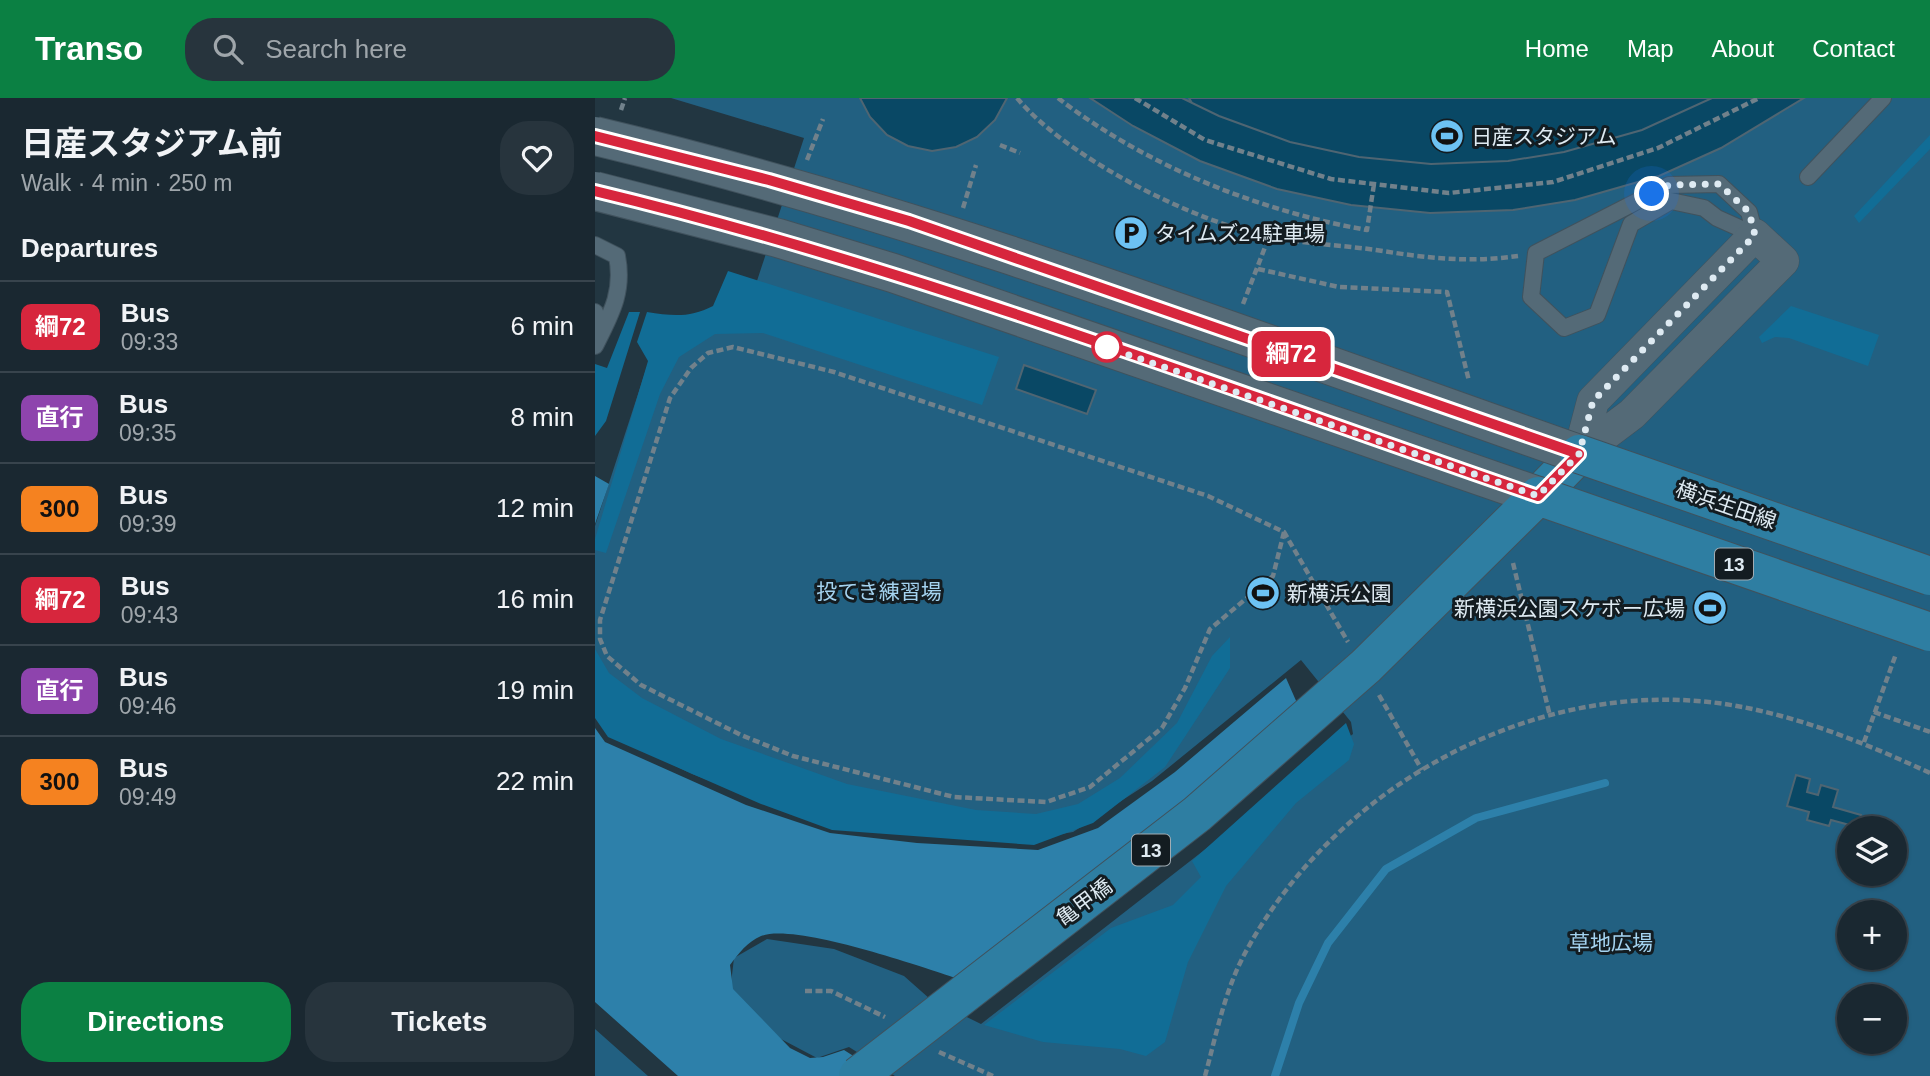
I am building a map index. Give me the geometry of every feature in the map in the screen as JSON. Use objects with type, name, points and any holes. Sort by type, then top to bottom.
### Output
[{"type":"main road","name":"13","points":[[1579,454],[1538,496],[1930,632]]},
{"type":"main road","name":"横浜生田線","points":[[1579,454],[1930,576]]},
{"type":"main road","name":"亀甲橋","points":[[858,1076],[1197,814],[1429,606],[1538,496]]},
{"type":"street","points":[[608,124],[780,183],[909,221],[1579,454],[1593,401],[1755,235]]},
{"type":"street","points":[[595,191],[778,238],[893,273],[1538,496]]},
{"type":"lane","points":[[1808,177],[1882,98]]},
{"type":"lane","points":[[1719,184],[1749,212],[1755,235],[1717,218],[1704,208],[1671,201],[1631,224],[1597,315],[1564,328],[1531,297],[1536,253],[1669,185],[1719,184]]},
{"type":"lane","points":[[595,246],[617,256],[621,278],[614,306],[598,340]]},
{"type":"lane","points":[[595,312],[598,340]]},
{"type":"path","points":[[608,124],[625,98]]},
{"type":"path","points":[[1017,98],[1077,148],[1120,176],[1191,211],[1269,237],[1422,259],[1478,261],[1536,253]]},
{"type":"path","points":[[1058,98],[1101,130],[1183,171],[1255,201],[1342,226],[1367,230],[1374,184]]},
{"type":"path","points":[[1135,98],[1205,140],[1331,178],[1449,193],[1553,183],[1658,148],[1759,98]]},
{"type":"path","points":[[807,160],[823,119]]},
{"type":"path","points":[[1000,145],[1020,153]]},
{"type":"path","points":[[963,209],[976,165]]},
{"type":"path","points":[[1242,304],[1269,237]]},
{"type":"path","points":[[1258,269],[1339,287],[1447,292]]},
{"type":"path","points":[[1284,532],[1273,576],[1210,629],[1185,688],[1162,728],[1090,787],[1046,802],[954,797],[793,756],[741,735],[641,685],[607,656],[600,639],[600,620],[670,398],[691,368],[708,353],[733,347],[834,372],[1208,496],[1284,532],[1353,651]]},
{"type":"path","points":[[1374,687],[1422,770]]},
{"type":"path","points":[[1205,1076],[1226,998],[1243,957],[1275,903],[1317,853],[1364,808],[1422,770],[1470,744],[1564,712],[1622,703],[1724,704],[1771,714],[1864,742],[1930,773]]},
{"type":"path","points":[[1874,712],[1930,732]]},
{"type":"green space","name":"新横浜公園","points":[[671,98],[1930,98],[1930,1076],[895,1076],[849,1047],[817,1058],[781,1039],[730,992],[734,958],[767,939],[834,949],[904,976],[930,999],[981,1024],[1353,734],[1351,722],[1301,660],[1152,781],[1073,832],[1017,842],[820,823],[692,774],[609,734],[595,716],[595,526],[655,342],[754,290],[804,138]]},
{"type":"green space","points":[[595,1029],[648,1076],[595,1076]]},
{"type":"shaded area","points":[[1930,135],[1930,149],[1859,223],[1854,216]]},
{"type":"shaded area","points":[[728,271],[999,357],[982,405],[763,333],[715,334],[679,357],[660,394],[606,553],[595,550],[595,539],[648,361],[637,342],[647,312],[681,315],[697,313],[713,306]]},
{"type":"shaded area","points":[[1791,306],[1879,335],[1868,366],[1789,338],[1775,337],[1762,343],[1759,337]]},
{"type":"shaded area","points":[[629,312],[640,312],[606,421],[595,436],[595,364],[607,368]]},
{"type":"shaded area","points":[[595,476],[609,484],[595,524]]},
{"type":"shaded area","points":[[1230,637],[1230,668],[1165,767],[1093,823],[1034,845],[832,830],[761,804],[608,737],[595,718],[595,649],[609,673],[642,698],[721,739],[847,784],[976,810],[1036,814],[1078,804],[1120,778],[1177,723],[1212,656]]},
{"type":"shaded area","points":[[1286,678],[1297,703],[1195,795],[956,978],[887,956],[801,935],[761,936],[740,952],[730,965],[733,989],[790,1048],[810,1058],[844,1050],[885,1076],[678,1076],[595,1002],[595,728],[605,742],[746,805],[830,833],[917,843],[1038,850],[1098,828],[1175,772]]},
{"type":"shaded area","points":[[1346,723],[1354,744],[1349,760],[1296,803],[1226,886],[1188,962],[1165,1042],[1146,1056],[1120,1049],[1043,1042],[984,1025],[1111,928],[1173,905],[1201,877],[1192,861]]},
{"type":"building","points":[[860,98],[1007,98],[995,120],[977,137],[956,147],[932,151],[908,146],[887,135],[870,117]]},
{"type":"building","points":[[1090,98],[1182,98],[1219,116],[1290,142],[1359,157],[1431,164],[1508,161],[1564,152],[1642,130],[1712,98],[1804,98],[1721,148],[1659,176],[1575,200],[1513,210],[1430,213],[1351,205],[1277,189],[1200,161],[1133,126]]},
{"type":"building","name":"日産スタジアム","points":[[1189,98],[1712,98],[1642,130],[1564,152],[1508,161],[1431,164],[1359,157],[1290,142],[1219,116],[1192,103]]},
{"type":"building","points":[[1024,365],[1096,390],[1087,414],[1016,389]]},
{"type":"building","points":[[1796,775],[1810,779],[1807,792],[1818,795],[1821,785],[1838,790],[1833,807],[1861,815],[1837,816],[1837,822],[1831,820],[1829,826],[1807,820],[1809,812],[1787,806]]},
{"type":"waterway","points":[[1275,1076],[1299,1003],[1328,943],[1386,869],[1476,818],[1605,783]]},
{"type":"bus line","name":"綱72","points":[[595,136],[769,180],[909,221],[1579,454],[1538,496],[893,273],[778,238],[595,191]]},
{"type":"place","name":"日産スタジアム","points":[[1447,136]]},
{"type":"place","name":"タイムズ24駐車場","points":[[1131,233]]},
{"type":"place","name":"新横浜公園","points":[[1263,593]]},
{"type":"place","name":"新横浜公園スケボー広場","points":[[1710,608]]},
{"type":"route","points":[[1107,347],[1100,345],[1538,496],[1579,454],[1593,401],[1755,235],[1749,212],[1719,184],[1669,185],[1652,194]]},
{"type":"park label","name":"投てき練習場","points":[[879,591]]},
{"type":"park label","name":"草地広場","points":[[1611,942]]}]
